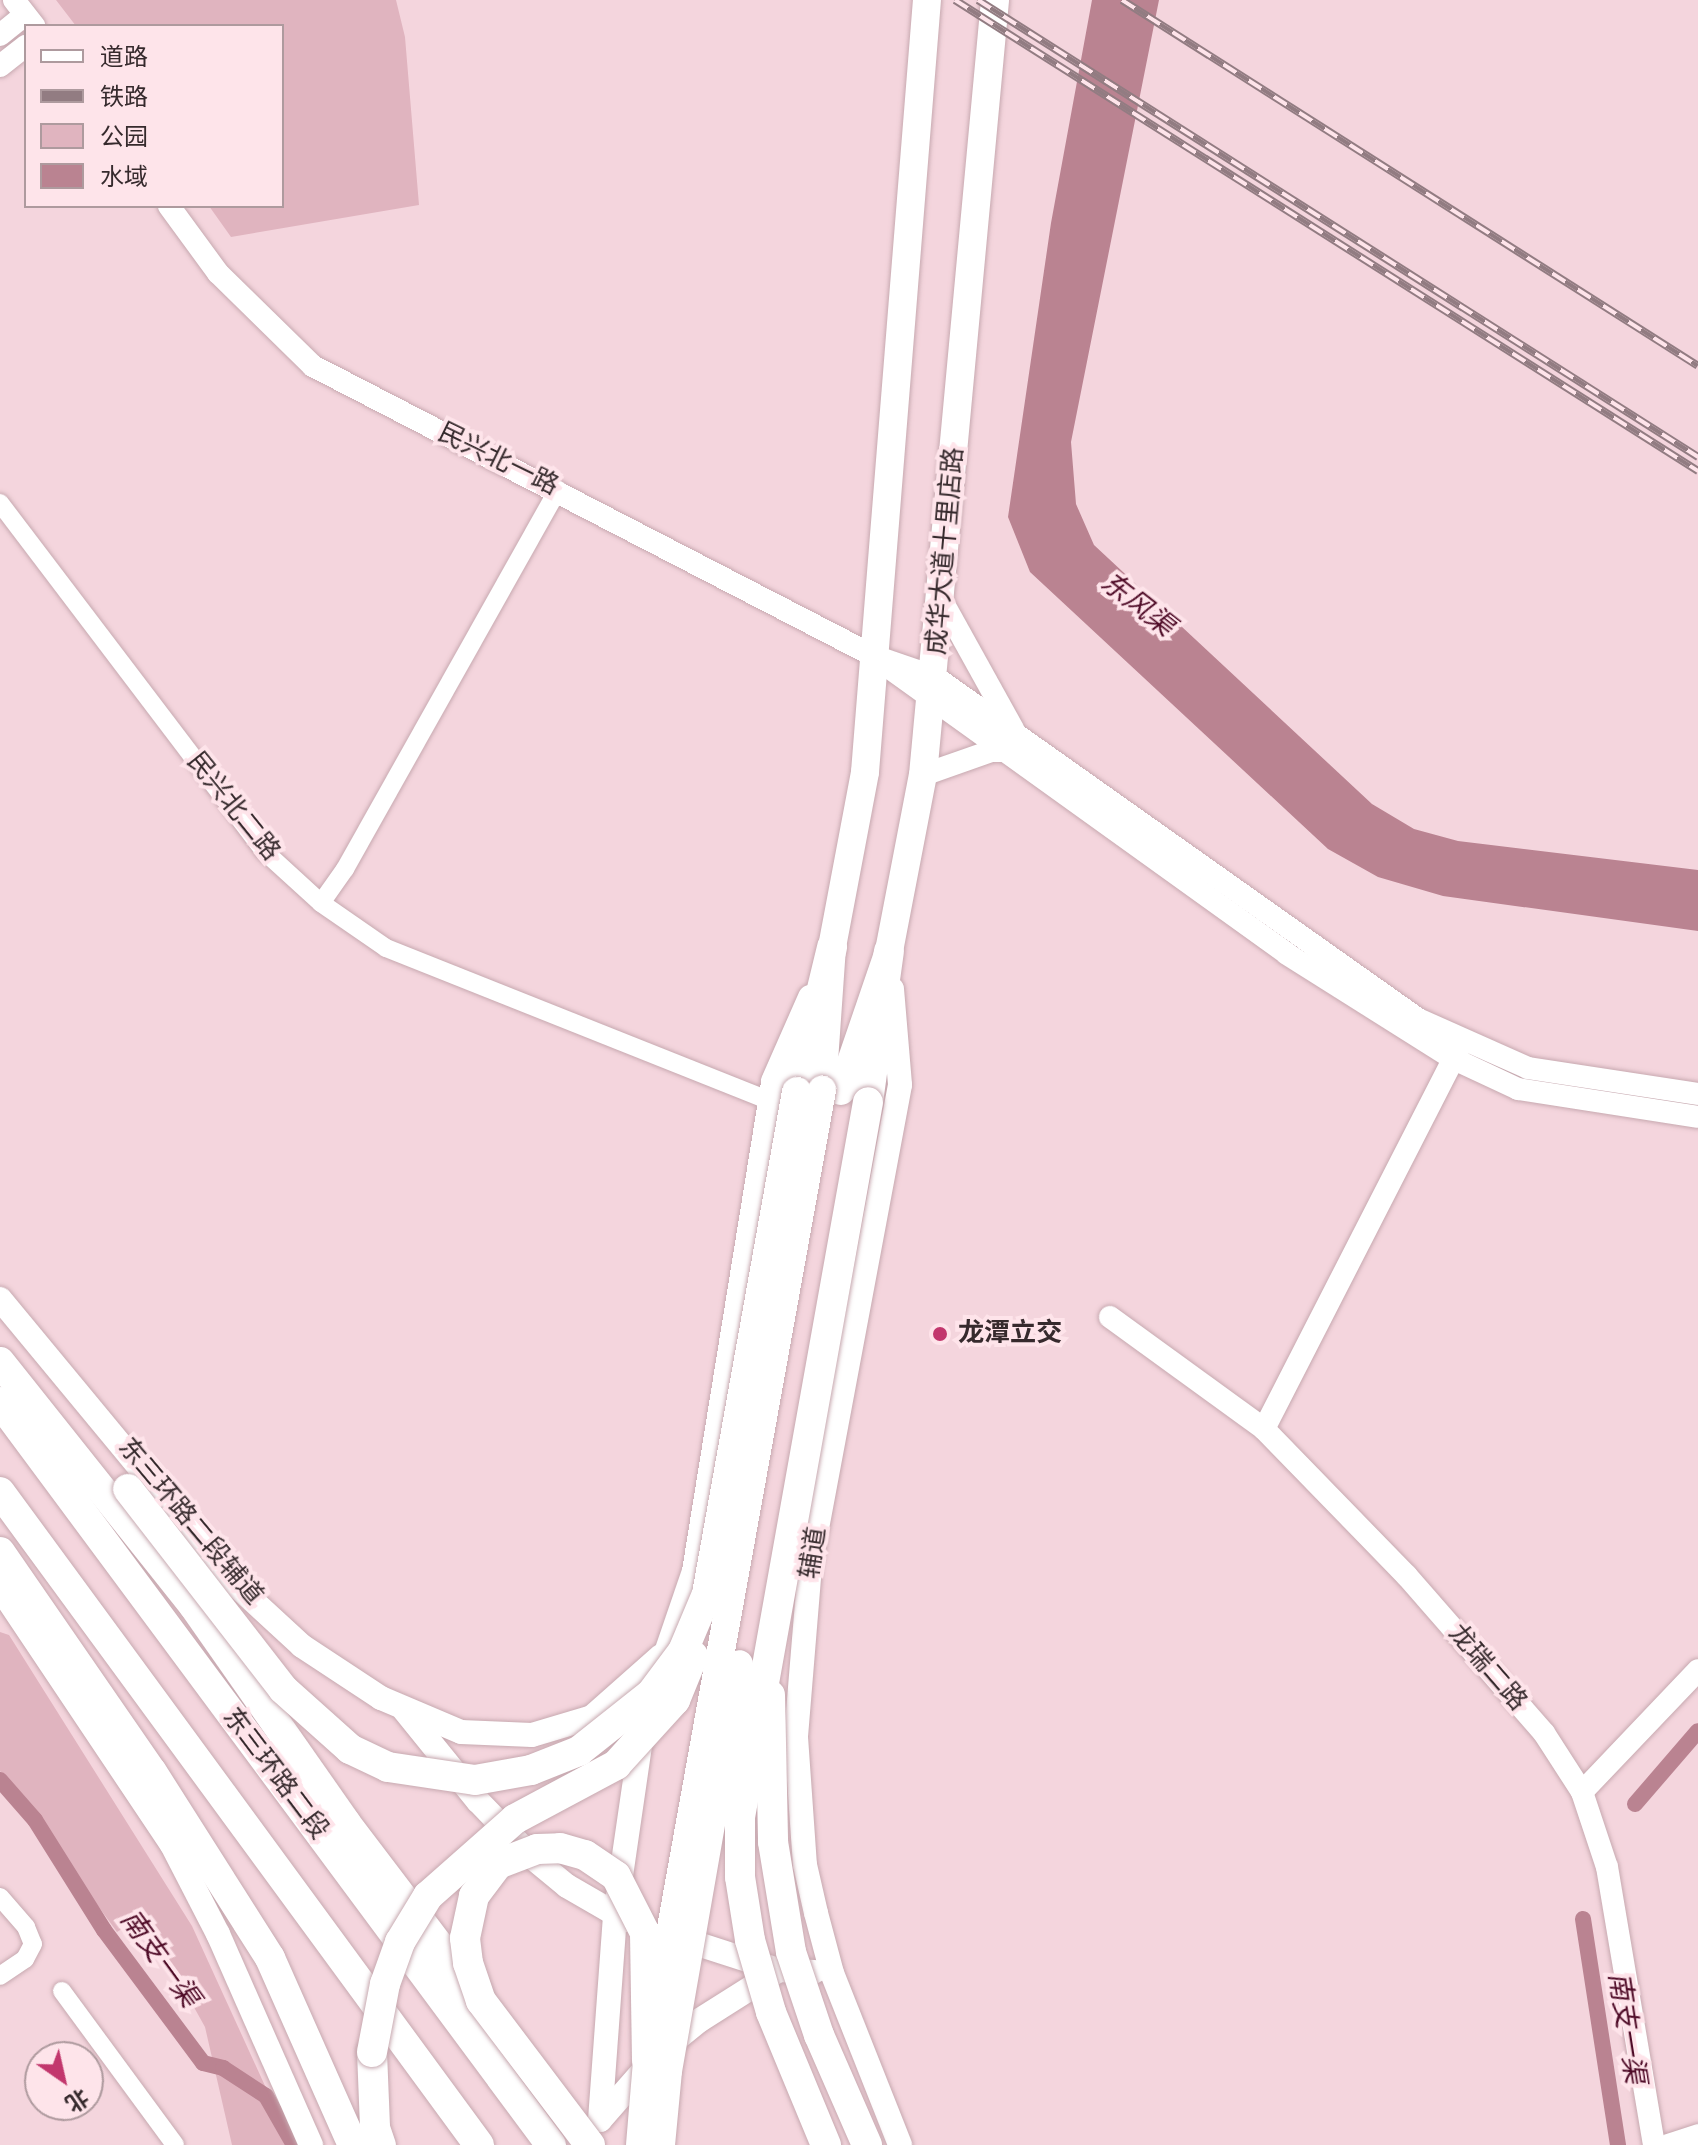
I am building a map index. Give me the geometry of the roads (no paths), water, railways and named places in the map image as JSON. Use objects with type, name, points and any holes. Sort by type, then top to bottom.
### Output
[{"type":"highway","points":[[826,2145],[771,2012],[750,1940],[740,1877],[747,1754],[768,1641],[832,947]]},
{"type":"highway","points":[[381,2145],[375,2128],[372,2052],[377,2025],[400,1942],[428,1896],[515,1819],[616,1765],[675,1700],[696,1651],[819,1095],[889,951]]},
{"type":"highway","points":[[0,1361],[122,1497],[283,1689],[350,1749],[388,1767],[427,1777],[475,1780],[503,1775],[579,1751],[651,1694],[683,1651],[707,1594]]},
{"type":"highway","name":"东三环路二段","points":[[0,1402],[551,2145]]},
{"type":"highway","name":"东三环路二段","points":[[0,1492],[479,2145]]},
{"type":"highway","points":[[122,1497],[481,2001],[595,2132]]},
{"type":"highway","points":[[0,1552],[5,1586],[214,1866],[270,1958],[353,2145]]},
{"type":"highway","points":[[768,1641],[780,1895],[791,1952],[819,2035],[867,2145]]},
{"type":"highway","points":[[481,2001],[465,1938],[474,1896],[498,1864],[513,1855],[560,1848],[585,1855],[616,1876],[645,1933],[647,2061]]},
{"type":"highway","points":[[214,1866],[251,1964],[333,2145]]},
{"type":"main road","points":[[832,947],[865,772],[927,0]]},
{"type":"main road","name":"成华大道十里店路","points":[[889,951],[923,775],[934,689],[995,0]]},
{"type":"main road","name":"辅道","points":[[889,951],[900,1085],[810,1566],[800,1660],[798,1800],[805,1865],[832,1973],[900,2145]]},
{"type":"main road","points":[[595,2132],[615,1917],[636,1756],[664,1652],[694,1571],[819,1095]]},
{"type":"main road","points":[[640,2145],[647,2061],[819,1095]]},
{"type":"main road","points":[[661,2145],[668,2071],[777,1420],[819,1095]]},
{"type":"main road","name":"东三环路二段辅道","points":[[0,1299],[239,1588],[302,1646],[403,1709],[461,1732],[532,1735],[563,1729],[618,1699],[664,1652]]},
{"type":"main road","points":[[5,1586],[172,1845],[218,1934],[311,2145]]},
{"type":"main road","points":[[403,1709],[478,1801],[533,1858],[615,1917],[778,1970],[832,1973]]},
{"type":"main road","points":[[577,2145],[595,2132],[658,2054],[700,2020],[778,1970]]},
{"type":"street","points":[[0,35],[24,14]]},
{"type":"street","points":[[0,66],[24,48]]},
{"type":"street","name":"民兴北一路","points":[[170,208],[218,273],[313,366],[558,490],[934,689],[1418,1019],[1458,1050]]},
{"type":"street","points":[[321,903],[345,869],[558,490]]},
{"type":"street","name":"民兴北二路","points":[[0,503],[264,851],[321,903],[386,948],[819,1095]]},
{"type":"street","points":[[923,775],[967,757],[1013,744],[941,599]]},
{"type":"street","points":[[1458,1050],[1528,1068],[1698,1094]]},
{"type":"street","points":[[1458,1050],[1518,1089],[1698,1117]]},
{"type":"street","points":[[1264,1429],[1458,1050]]},
{"type":"street","name":"龙瑞二路","points":[[1110,1317],[1264,1429],[1427,1598],[1544,1733],[1582,1792],[1607,1867],[1622,1941],[1654,2145]]},
{"type":"street","points":[[1582,1792],[1698,1670]]},
{"type":"street","points":[[0,1897],[26,1927],[33,1944],[25,1959],[0,1976]]},
{"type":"street","points":[[62,1991],[175,2145]]},
{"type":"street","points":[[1668,2145],[1698,2135]]},
{"type":"water","name":"东风渠","points":[[1092,0],[1159,0],[1071,442],[1076,504],[1094,545],[1372,804],[1414,829],[1458,841],[1698,870],[1698,931],[1443,896],[1378,877],[1328,849],[1030,572],[1008,517],[1051,223]]},
{"type":"waterway","name":"南支一渠","points":[[1635,1804],[1698,1731]]},
{"type":"waterway","name":"南支一渠","points":[[0,1780],[35,1820],[104,1930],[203,2063],[223,2068],[266,2096],[294,2145]]},
{"type":"waterway","name":"南支一渠","points":[[1583,1919],[1618,2145]]},
{"type":"railway","points":[[955,0],[1698,471]]},
{"type":"railway","points":[[978,0],[1698,457]]},
{"type":"railway","points":[[1122,0],[1698,366]]},
{"type":"place","name":"龙潭立交","points":[[940,1334]]}]
